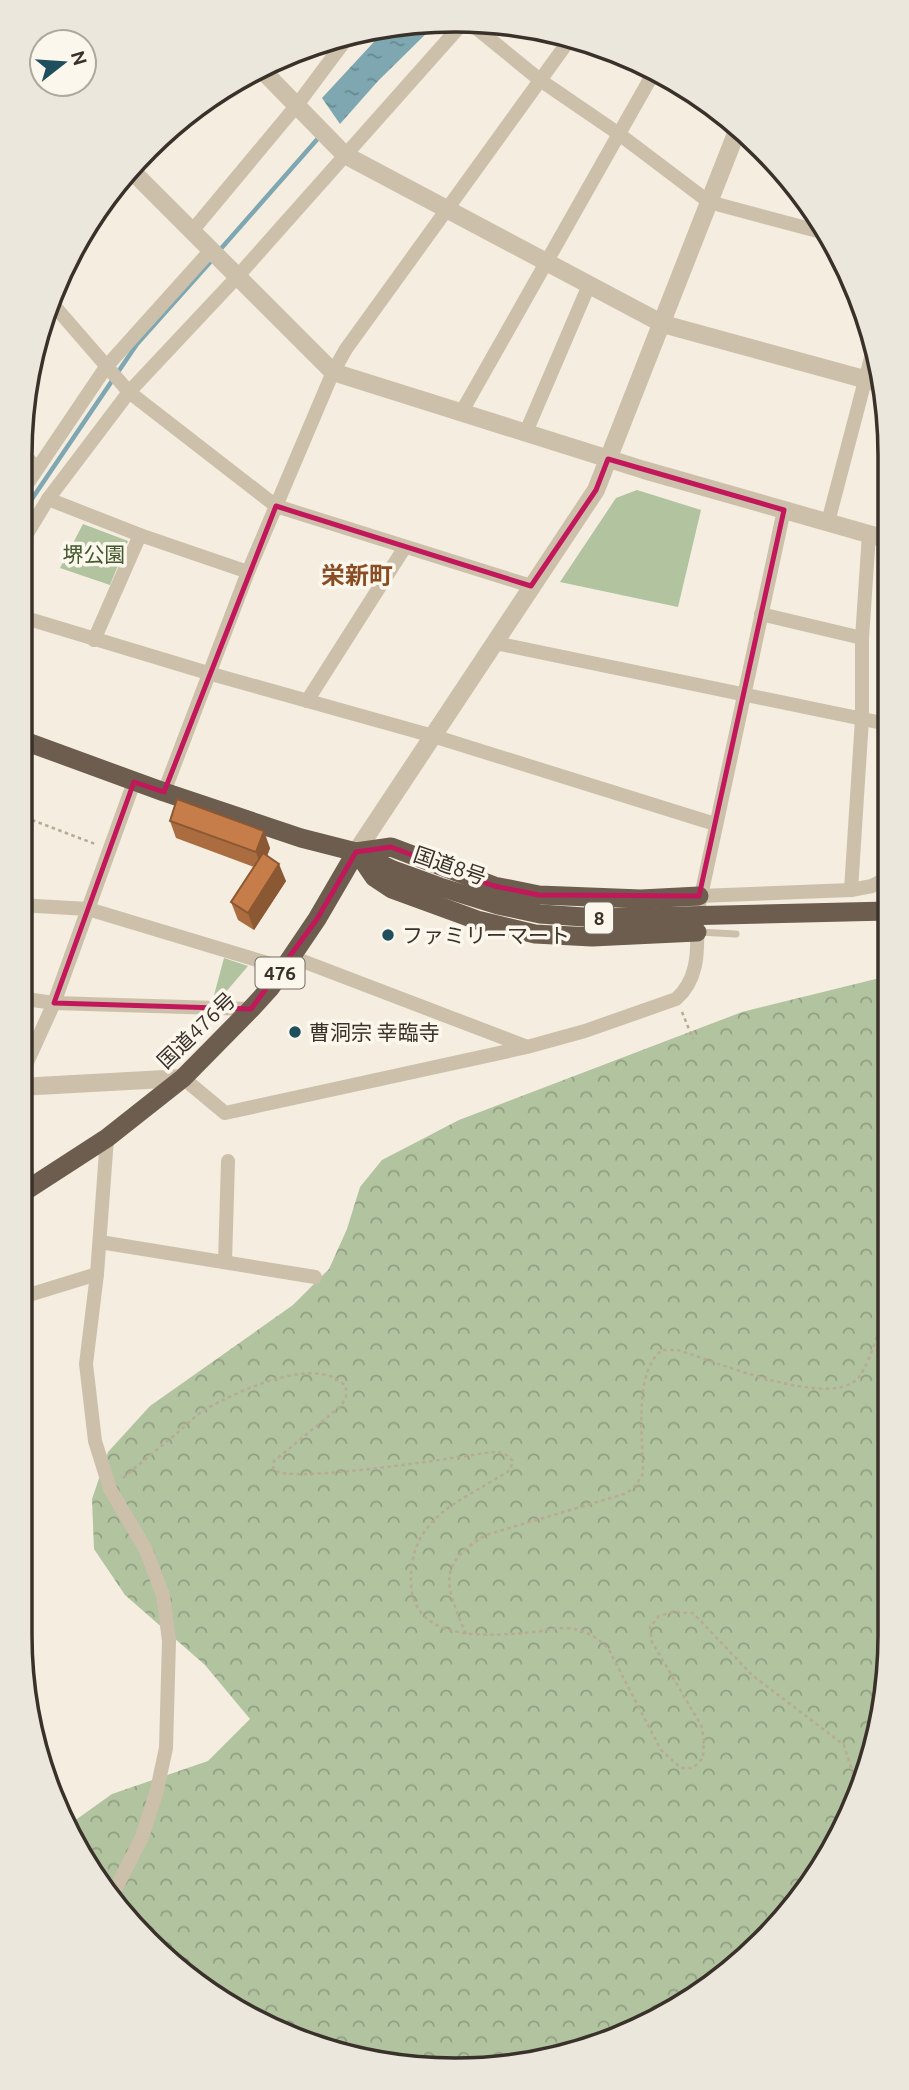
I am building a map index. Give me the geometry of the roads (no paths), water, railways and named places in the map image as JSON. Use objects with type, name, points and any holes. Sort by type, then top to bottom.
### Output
[{"type":"highway","name":"国道8号","points":[[31,743],[134,782],[301,838],[356,852],[393,870],[440,887],[540,915],[599,918],[878,911]]},
{"type":"highway","points":[[697,930],[592,937],[535,934],[477,920],[392,889],[374,877],[356,852],[391,847],[494,886],[539,895],[699,901]]},
{"type":"highway","name":"国道476号","points":[[31,1187],[107,1138],[183,1078],[251,1009],[271,987],[317,919],[356,852]]},
{"type":"street","points":[[31,527],[48,499],[129,392],[237,276],[455,32]]},
{"type":"street","points":[[481,32],[540,80],[620,134],[709,202],[813,230]]},
{"type":"street","points":[[164,792],[248,572],[333,372],[346,349],[565,46]]},
{"type":"street","points":[[192,231],[297,105],[340,48]]},
{"type":"street","points":[[268,75],[345,155],[663,324],[870,380]]},
{"type":"street","points":[[461,413],[650,79]]},
{"type":"street","points":[[356,852],[596,490],[734,137]]},
{"type":"street","points":[[136,175],[333,372],[608,458],[878,536],[862,638],[862,719],[851,890]]},
{"type":"street","points":[[31,478],[106,367],[211,250]]},
{"type":"street","points":[[526,432],[589,285]]},
{"type":"street","points":[[58,310],[129,392],[276,506],[531,586]]},
{"type":"street","points":[[828,522],[872,388]]},
{"type":"street","points":[[31,462],[37,469]]},
{"type":"street","points":[[48,499],[140,535],[248,572]]},
{"type":"street","points":[[784,510],[699,901],[851,890],[878,883]]},
{"type":"street","points":[[94,640],[140,535]]},
{"type":"street","points":[[307,701],[405,547]]},
{"type":"street","points":[[761,614],[862,638]]},
{"type":"street","points":[[31,620],[433,736],[715,824]]},
{"type":"street","points":[[495,643],[878,722]]},
{"type":"street","points":[[31,1054],[54,1003],[134,782]]},
{"type":"street","points":[[31,906],[88,909],[288,962],[527,1046]]},
{"type":"street","points":[[31,1086],[183,1078],[225,1113],[527,1046],[585,1031],[676,999],[693,978],[697,930]]},
{"type":"street","points":[[31,1000],[54,1003],[251,1009]]},
{"type":"street","points":[[107,1138],[100,1242],[86,1364],[94,1441],[110,1489],[150,1560],[163,1595],[169,1642],[166,1748],[142,1837],[116,1889]]},
{"type":"street","points":[[225,1262],[229,1161]]},
{"type":"street","points":[[100,1242],[315,1277]]},
{"type":"street","points":[[31,1294],[97,1274]]},
{"type":"lane","points":[[697,930],[736,934]]},
{"type":"water","points":[[428,32],[378,81],[340,124],[322,98],[376,39]]},
{"type":"waterway","points":[[218,252],[321,135]]},
{"type":"waterway","points":[[31,500],[137,344],[213,259]]},
{"type":"place","name":"ファミリーマート","points":[[388,935]]},
{"type":"place","name":"曹洞宗 幸臨寺","points":[[295,1032]]},
{"type":"district","name":"栄新町","points":[[357,575]]},
{"type":"park label","name":"堺公園","points":[[94,554]]}]
